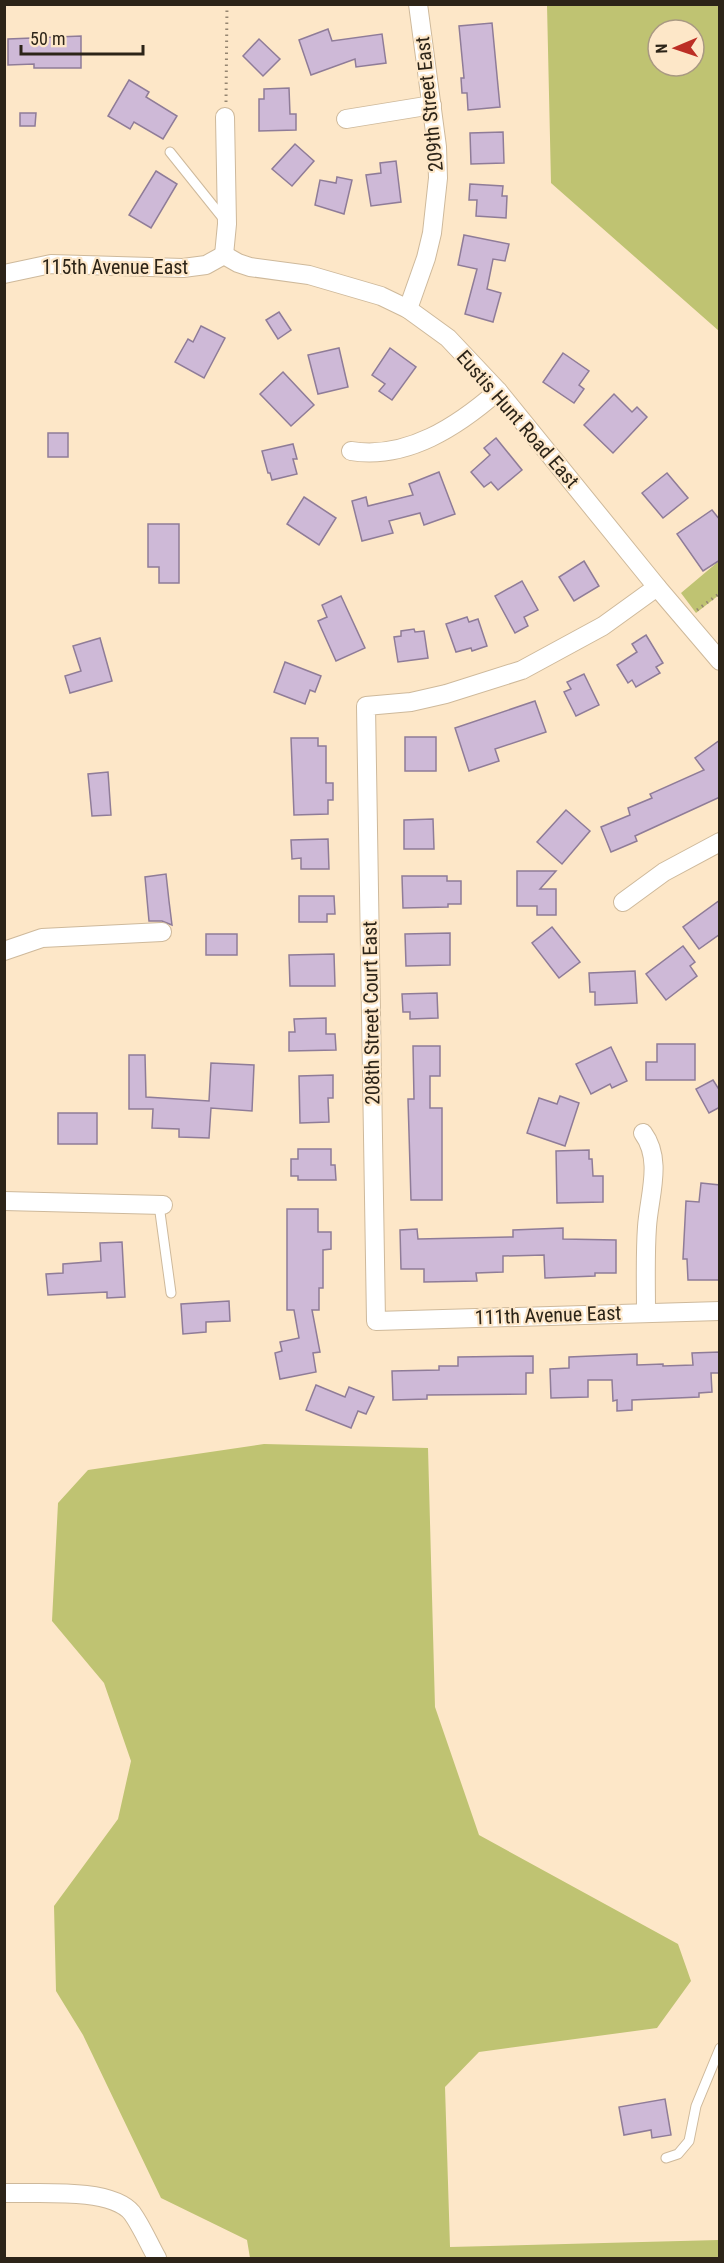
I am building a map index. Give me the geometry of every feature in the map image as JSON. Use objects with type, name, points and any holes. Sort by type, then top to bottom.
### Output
[{"type":"street","name":"209th Street East","points":[[408,309],[426,258],[438,178],[432,105],[418,4]]},
{"type":"street","points":[[346,119],[432,105]]},
{"type":"street","points":[[224,255],[227,224],[225,117]]},
{"type":"street","name":"Eustis Hunt Road East","points":[[224,255],[250,267],[309,275],[381,296],[408,309],[448,338],[498,391],[720,661]]},
{"type":"street","name":"115th Avenue East","points":[[4,274],[51,264],[183,268],[206,265],[224,255]]},
{"type":"street","points":[[351,451],[370,454],[387,452],[430,438],[472,414],[498,391]]},
{"type":"street","name":"208th Street Court East","points":[[376,1320],[366,706],[411,702],[446,694],[522,669],[603,626],[657,587]]},
{"type":"street","points":[[623,902],[664,872],[720,842]]},
{"type":"street","points":[[4,951],[42,938],[162,932]]},
{"type":"street","points":[[643,1133],[651,1143],[653,1162],[653,1182],[647,1227],[646,1311]]},
{"type":"street","points":[[4,1201],[161,1205]]},
{"type":"street","name":"111th Avenue East","points":[[376,1320],[646,1311],[720,1311]]},
{"type":"street","points":[[4,2193],[83,2195],[119,2203],[131,2212],[157,2259]]},
{"type":"lane","points":[[170,152],[227,224]]},
{"type":"lane","points":[[161,1205],[171,1293]]},
{"type":"lane","points":[[666,2158],[678,2154],[689,2141],[696,2106],[720,2048]]},
{"type":"path","points":[[225,117],[227,4]]},
{"type":"path","points":[[685,620],[720,593]]},
{"type":"green space","points":[[547,5],[719,5],[719,331],[551,183]]},
{"type":"green space","points":[[719,561],[719,595],[696,613],[681,593]]},
{"type":"green space","points":[[264,1444],[428,1448],[435,1707],[479,1835],[678,1944],[691,1981],[657,2028],[479,2052],[445,2087],[450,2247],[719,2240],[719,2258],[250,2258],[247,2240],[161,2198],[83,2035],[56,1991],[54,1906],[118,1819],[131,1761],[104,1683],[52,1621],[58,1503],[88,1470]]},
{"type":"building","points":[[492,23],[500,107],[468,110],[467,93],[462,93],[461,78],[464,78],[459,26]]},
{"type":"building","points":[[328,29],[332,41],[382,34],[386,63],[356,67],[355,59],[311,75],[299,40]]},
{"type":"building","points":[[81,36],[81,68],[34,68],[34,64],[8,65],[8,39]]},
{"type":"building","points":[[259,39],[280,59],[263,76],[243,56]]},
{"type":"building","points":[[129,80],[149,92],[146,97],[177,116],[163,139],[134,122],[130,129],[108,116]]},
{"type":"building","points":[[289,88],[290,114],[296,114],[296,130],[259,131],[259,99],[264,99],[264,89]]},
{"type":"building","points":[[20,113],[36,113],[35,126],[20,126]]},
{"type":"building","points":[[503,132],[504,163],[471,164],[470,133]]},
{"type":"building","points":[[295,144],[314,161],[292,186],[272,169]]},
{"type":"building","points":[[396,161],[401,202],[371,206],[366,175],[381,173],[380,163]]},
{"type":"building","points":[[156,171],[177,184],[151,228],[129,215]]},
{"type":"building","points":[[337,177],[352,180],[344,214],[315,205],[320,180],[336,183]]},
{"type":"building","points":[[470,184],[503,186],[502,196],[507,196],[506,218],[476,216],[477,200],[469,200]]},
{"type":"building","points":[[464,235],[509,244],[505,261],[493,259],[487,289],[501,293],[493,322],[465,314],[477,269],[458,265]]},
{"type":"building","points":[[279,312],[291,330],[278,339],[266,320]]},
{"type":"building","points":[[201,326],[225,338],[204,378],[175,362],[188,339],[193,342]]},
{"type":"building","points":[[339,348],[348,387],[318,394],[308,355]]},
{"type":"building","points":[[390,348],[416,367],[392,400],[379,391],[385,384],[372,375]]},
{"type":"building","points":[[563,353],[589,371],[579,385],[584,389],[574,403],[543,382]]},
{"type":"building","points":[[283,372],[314,405],[291,426],[260,394]]},
{"type":"building","points":[[614,394],[632,412],[637,407],[647,417],[613,453],[584,425]]},
{"type":"building","points":[[48,433],[68,433],[68,457],[48,457]]},
{"type":"building","points":[[496,438],[522,470],[498,490],[491,482],[484,487],[471,472],[490,455],[484,448]]},
{"type":"building","points":[[293,444],[297,459],[293,459],[297,474],[272,480],[262,451]]},
{"type":"building","points":[[439,472],[455,514],[424,525],[420,513],[389,521],[393,533],[362,541],[352,501],[366,497],[368,506],[413,495],[409,484]]},
{"type":"building","points":[[667,473],[688,498],[663,518],[642,493]]},
{"type":"building","points":[[304,497],[336,518],[319,545],[287,524]]},
{"type":"building","points":[[712,510],[720,520],[720,560],[703,571],[677,534]]},
{"type":"building","points":[[148,524],[179,524],[179,583],[159,583],[159,567],[148,567]]},
{"type":"building","points":[[584,561],[599,586],[574,601],[559,577]]},
{"type":"building","points":[[522,581],[538,610],[524,617],[528,626],[515,633],[495,596]]},
{"type":"building","points":[[341,596],[365,648],[336,661],[318,621],[327,617],[322,605]]},
{"type":"building","points":[[467,617],[469,622],[478,619],[487,646],[472,651],[471,648],[456,652],[446,624]]},
{"type":"building","points":[[414,629],[415,632],[424,631],[428,658],[398,662],[394,637],[401,636],[401,631]]},
{"type":"building","points":[[646,635],[663,663],[656,667],[660,673],[636,687],[632,680],[628,683],[617,665],[637,652],[632,644]]},
{"type":"building","points":[[100,638],[112,681],[70,693],[65,676],[81,671],[73,646]]},
{"type":"building","points":[[285,662],[321,676],[315,692],[310,690],[305,704],[274,692]]},
{"type":"building","points":[[584,674],[599,705],[576,716],[564,692],[571,689],[567,682]]},
{"type":"building","points":[[535,701],[546,732],[495,749],[499,761],[469,771],[455,728]]},
{"type":"building","points":[[405,737],[436,737],[436,771],[405,771]]},
{"type":"building","points":[[291,738],[318,738],[318,746],[326,746],[326,783],[333,783],[333,800],[328,800],[328,814],[294,815]]},
{"type":"building","points":[[720,740],[720,797],[635,836],[637,841],[611,852],[601,827],[630,815],[628,808],[652,798],[650,794],[704,770],[695,758]]},
{"type":"building","points":[[108,772],[111,815],[92,816],[88,774]]},
{"type":"building","points":[[566,810],[590,831],[562,864],[537,842]]},
{"type":"building","points":[[433,819],[434,849],[404,849],[404,820]]},
{"type":"building","points":[[328,839],[329,869],[301,869],[301,858],[292,859],[291,840]]},
{"type":"building","points":[[517,871],[556,871],[540,889],[556,889],[556,915],[537,915],[537,906],[517,906]]},
{"type":"building","points":[[166,874],[172,925],[162,921],[149,921],[145,877]]},
{"type":"building","points":[[402,876],[447,876],[447,881],[461,881],[461,904],[448,904],[448,907],[403,908]]},
{"type":"building","points":[[299,896],[334,896],[335,914],[327,914],[327,922],[299,922]]},
{"type":"building","points":[[720,900],[720,934],[699,949],[683,927]]},
{"type":"building","points":[[552,927],[580,962],[559,978],[532,943]]},
{"type":"building","points":[[450,933],[450,965],[406,966],[405,934]]},
{"type":"building","points":[[206,934],[237,934],[237,955],[206,955]]},
{"type":"building","points":[[683,946],[695,962],[690,966],[697,976],[666,1000],[646,974]]},
{"type":"building","points":[[334,954],[335,986],[290,986],[289,955]]},
{"type":"building","points":[[635,971],[637,1003],[595,1005],[595,992],[590,992],[589,973]]},
{"type":"building","points":[[437,993],[438,1018],[410,1019],[410,1012],[403,1012],[402,994]]},
{"type":"building","points":[[326,1018],[326,1034],[335,1034],[336,1050],[289,1051],[289,1032],[295,1032],[294,1019]]},
{"type":"building","points":[[657,1044],[695,1044],[695,1080],[646,1080],[646,1062],[657,1062]]},
{"type":"building","points":[[413,1046],[440,1046],[440,1076],[430,1076],[430,1108],[442,1108],[442,1200],[411,1200],[408,1099],[414,1099]]},
{"type":"building","points":[[611,1047],[627,1081],[612,1088],[610,1084],[591,1094],[576,1064]]},
{"type":"building","points":[[129,1055],[145,1055],[146,1097],[209,1101],[211,1063],[254,1065],[252,1111],[211,1108],[209,1138],[179,1137],[179,1129],[152,1128],[153,1109],[129,1109]]},
{"type":"building","points":[[333,1075],[333,1098],[328,1098],[329,1122],[300,1123],[299,1076]]},
{"type":"building","points":[[713,1080],[720,1091],[720,1107],[709,1113],[696,1089]]},
{"type":"building","points":[[560,1096],[579,1103],[565,1146],[527,1133],[539,1098],[557,1104]]},
{"type":"building","points":[[58,1113],[97,1113],[97,1144],[58,1144]]},
{"type":"building","points":[[298,1149],[331,1149],[331,1165],[335,1165],[336,1180],[298,1180],[298,1176],[291,1176],[291,1159],[298,1159]]},
{"type":"building","points":[[589,1150],[593,1176],[603,1176],[603,1202],[557,1203],[556,1151]]},
{"type":"building","points":[[701,1183],[720,1185],[719,1280],[688,1280],[687,1259],[683,1259],[686,1201],[699,1202]]},
{"type":"building","points":[[287,1209],[318,1209],[318,1232],[331,1232],[331,1249],[323,1250],[323,1288],[319,1288],[319,1310],[312,1310],[320,1352],[313,1353],[316,1372],[280,1379],[275,1353],[282,1351],[280,1342],[299,1338],[294,1310],[287,1310]]},
{"type":"building","points":[[563,1228],[563,1239],[616,1240],[616,1273],[545,1278],[544,1255],[503,1256],[503,1272],[476,1273],[477,1281],[424,1282],[424,1269],[401,1269],[400,1230],[417,1229],[418,1239],[513,1237],[513,1230]]},
{"type":"building","points":[[122,1242],[125,1297],[107,1298],[107,1292],[48,1295],[46,1274],[63,1273],[63,1264],[101,1261],[100,1243]]},
{"type":"building","points":[[229,1301],[230,1321],[206,1322],[206,1332],[183,1334],[181,1304]]},
{"type":"building","points":[[720,1352],[720,1373],[711,1373],[712,1392],[699,1393],[699,1397],[632,1400],[632,1410],[617,1411],[617,1400],[613,1401],[612,1380],[588,1380],[588,1397],[551,1398],[550,1369],[569,1368],[569,1357],[637,1354],[637,1365],[663,1364],[663,1366],[693,1365],[692,1353]]},
{"type":"building","points":[[533,1356],[533,1373],[526,1373],[526,1394],[427,1395],[427,1399],[393,1400],[392,1371],[439,1370],[439,1366],[458,1366],[458,1357]]},
{"type":"building","points":[[316,1385],[345,1397],[349,1387],[374,1397],[366,1414],[358,1411],[351,1428],[306,1410]]},
{"type":"building","points":[[665,2099],[671,2135],[652,2138],[651,2130],[624,2135],[619,2107]]}]
